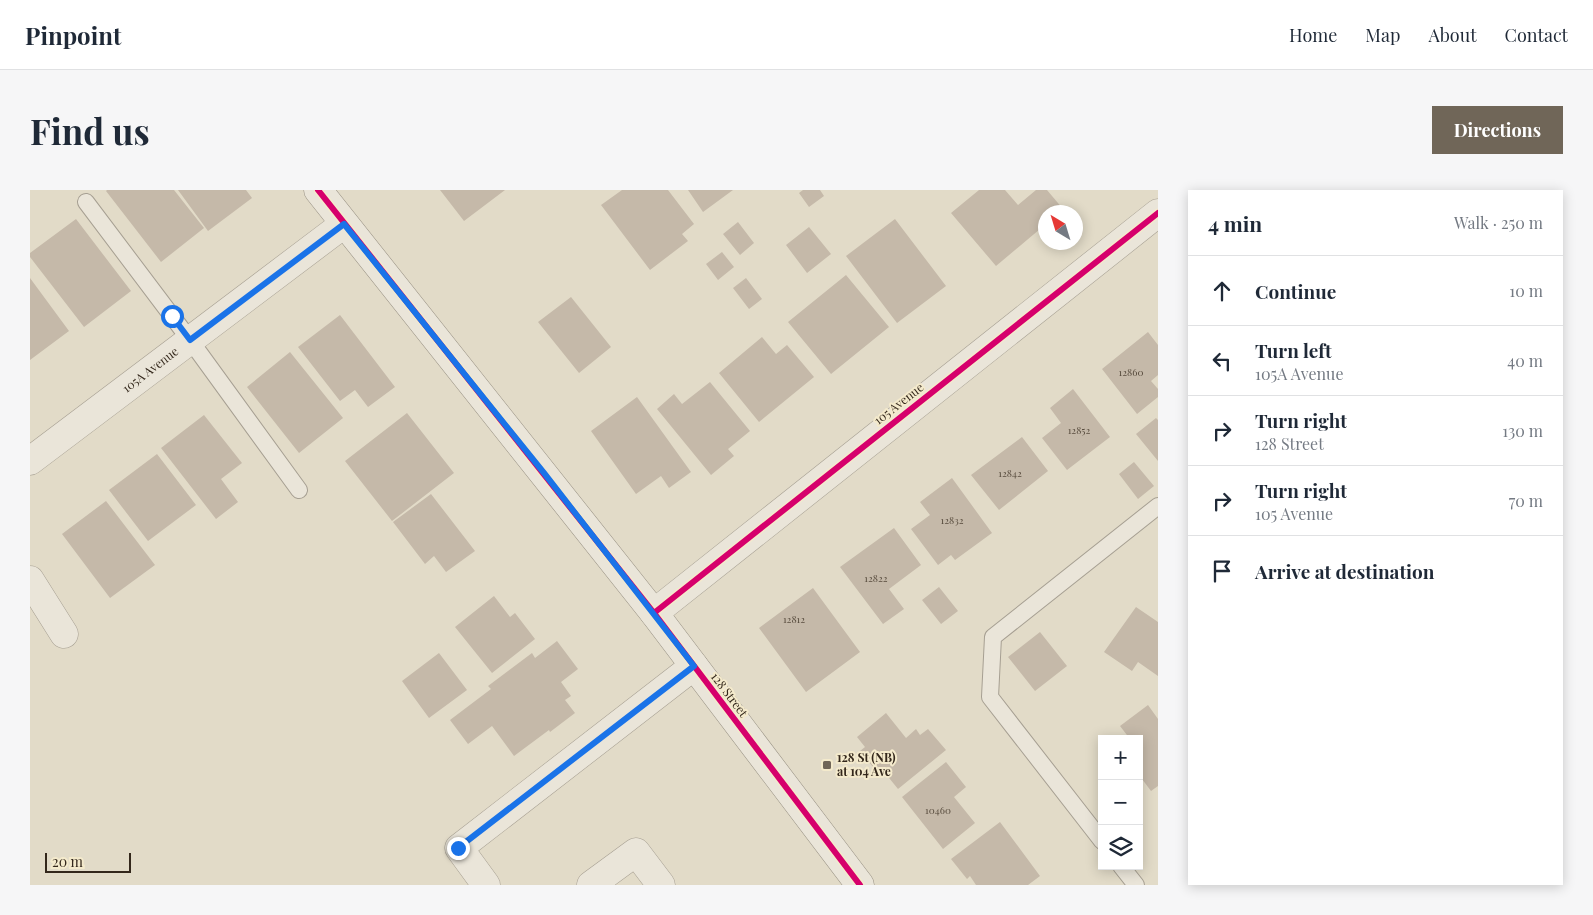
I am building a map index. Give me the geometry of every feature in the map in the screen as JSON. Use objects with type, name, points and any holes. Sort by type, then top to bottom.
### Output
[{"type":"street","name":"128 Street","points":[[318,190],[654,613],[860,885]]},
{"type":"street","name":"105 Avenue","points":[[654,613],[1158,213]]},
{"type":"street","name":"105A Avenue","points":[[30,461],[344,224]]},
{"type":"street","points":[[30,580],[64,634]]},
{"type":"street","points":[[486,885],[458,848],[694,666]]},
{"type":"street","points":[[591,885],[636,852],[661,885]]},
{"type":"lane","points":[[86,202],[190,340],[299,490]]},
{"type":"lane","points":[[1098,836],[990,697],[993,637],[1158,506]]},
{"type":"lane","points":[[1124,870],[1136,885]]},
{"type":"building","points":[[107,190],[174,190],[204,228],[161,262]]},
{"type":"building","points":[[178,190],[246,190],[252,198],[208,231]]},
{"type":"building","points":[[440,190],[505,190],[464,221]]},
{"type":"building","points":[[622,190],[668,190],[694,224],[682,234],[688,241],[650,270],[601,205]]},
{"type":"building","points":[[688,190],[733,190],[703,212]]},
{"type":"building","points":[[803,190],[820,190],[824,196],[809,207],[799,193]]},
{"type":"building","points":[[979,190],[1005,190],[1018,205],[1036,190],[1047,190],[1060,205],[1038,205],[1038,231],[996,266],[951,213]]},
{"type":"building","points":[[76,219],[131,291],[84,327],[30,257],[30,253]]},
{"type":"building","points":[[895,219],[946,286],[897,323],[846,256]]},
{"type":"building","points":[[738,222],[754,243],[740,255],[723,234]]},
{"type":"building","points":[[809,227],[831,254],[807,273],[786,245]]},
{"type":"building","points":[[722,252],[734,267],[718,280],[706,264]]},
{"type":"building","points":[[846,275],[889,327],[831,374],[788,322]]},
{"type":"building","points":[[30,278],[69,331],[30,360]]},
{"type":"building","points":[[746,278],[762,299],[749,309],[733,288]]},
{"type":"building","points":[[571,297],[611,347],[579,373],[538,322]]},
{"type":"building","points":[[340,315],[395,387],[368,407],[355,390],[340,401],[298,347]]},
{"type":"building","points":[[1148,332],[1158,345],[1158,375],[1151,381],[1158,389],[1158,397],[1137,414],[1102,369]]},
{"type":"building","points":[[762,337],[776,354],[787,345],[814,377],[759,422],[719,373]]},
{"type":"building","points":[[290,352],[343,418],[299,453],[247,387]]},
{"type":"building","points":[[710,382],[750,431],[728,449],[734,456],[711,475],[657,409],[674,394],[682,404]]},
{"type":"building","points":[[1073,389],[1110,437],[1067,470],[1042,438],[1061,423],[1050,408]]},
{"type":"building","points":[[637,397],[691,472],[669,488],[661,476],[636,494],[591,431]]},
{"type":"building","points":[[407,413],[454,473],[392,521],[345,461]]},
{"type":"building","points":[[204,415],[242,463],[221,479],[238,502],[216,519],[161,448]]},
{"type":"building","points":[[1156,418],[1158,420],[1158,461],[1136,434]]},
{"type":"building","points":[[1022,437],[1048,471],[999,510],[971,475]]},
{"type":"building","points":[[157,454],[196,505],[148,541],[109,490]]},
{"type":"building","points":[[1134,462],[1154,486],[1138,499],[1119,474]]},
{"type":"building","points":[[952,478],[992,533],[955,560],[951,555],[938,565],[911,529],[930,515],[920,502]]},
{"type":"building","points":[[431,494],[475,551],[446,572],[434,556],[425,564],[393,522]]},
{"type":"building","points":[[106,501],[155,565],[110,598],[62,534]]},
{"type":"building","points":[[894,528],[921,565],[889,589],[904,609],[883,624],[840,567]]},
{"type":"building","points":[[939,587],[958,611],[941,624],[922,600]]},
{"type":"building","points":[[813,588],[860,652],[806,692],[759,628]]},
{"type":"building","points":[[494,596],[510,617],[515,613],[535,639],[492,673],[455,627]]},
{"type":"building","points":[[1136,607],[1158,622],[1158,676],[1138,662],[1132,671],[1104,652]]},
{"type":"building","points":[[1040,632],[1067,666],[1035,691],[1008,657]]},
{"type":"building","points":[[557,641],[578,669],[561,682],[571,696],[565,700],[575,713],[514,756],[492,726],[468,744],[450,720],[491,689],[488,686],[532,653],[535,658]]},
{"type":"building","points":[[439,653],[467,690],[429,718],[402,681]]},
{"type":"building","points":[[1148,705],[1158,719],[1158,786],[1151,791],[1143,780],[1143,735],[1127,735],[1120,726]]},
{"type":"building","points":[[886,713],[906,738],[916,729],[920,735],[928,729],[946,750],[898,789],[881,768],[877,772],[860,751],[865,747],[857,737]]},
{"type":"building","points":[[946,762],[966,787],[954,797],[975,823],[943,849],[902,797]]},
{"type":"building","points":[[1000,822],[1040,876],[1028,885],[976,885],[970,876],[967,879],[951,859]]},
{"type":"cycle path","points":[[318,190],[654,613],[860,885]]},
{"type":"cycle path","points":[[654,613],[1158,213]]},
{"type":"place","name":"128 St (NB) at 104 Ave","points":[[827,765]]},
{"type":"route","points":[[172,316],[190,340],[344,224],[544,473],[694,666],[458,848]]}]
